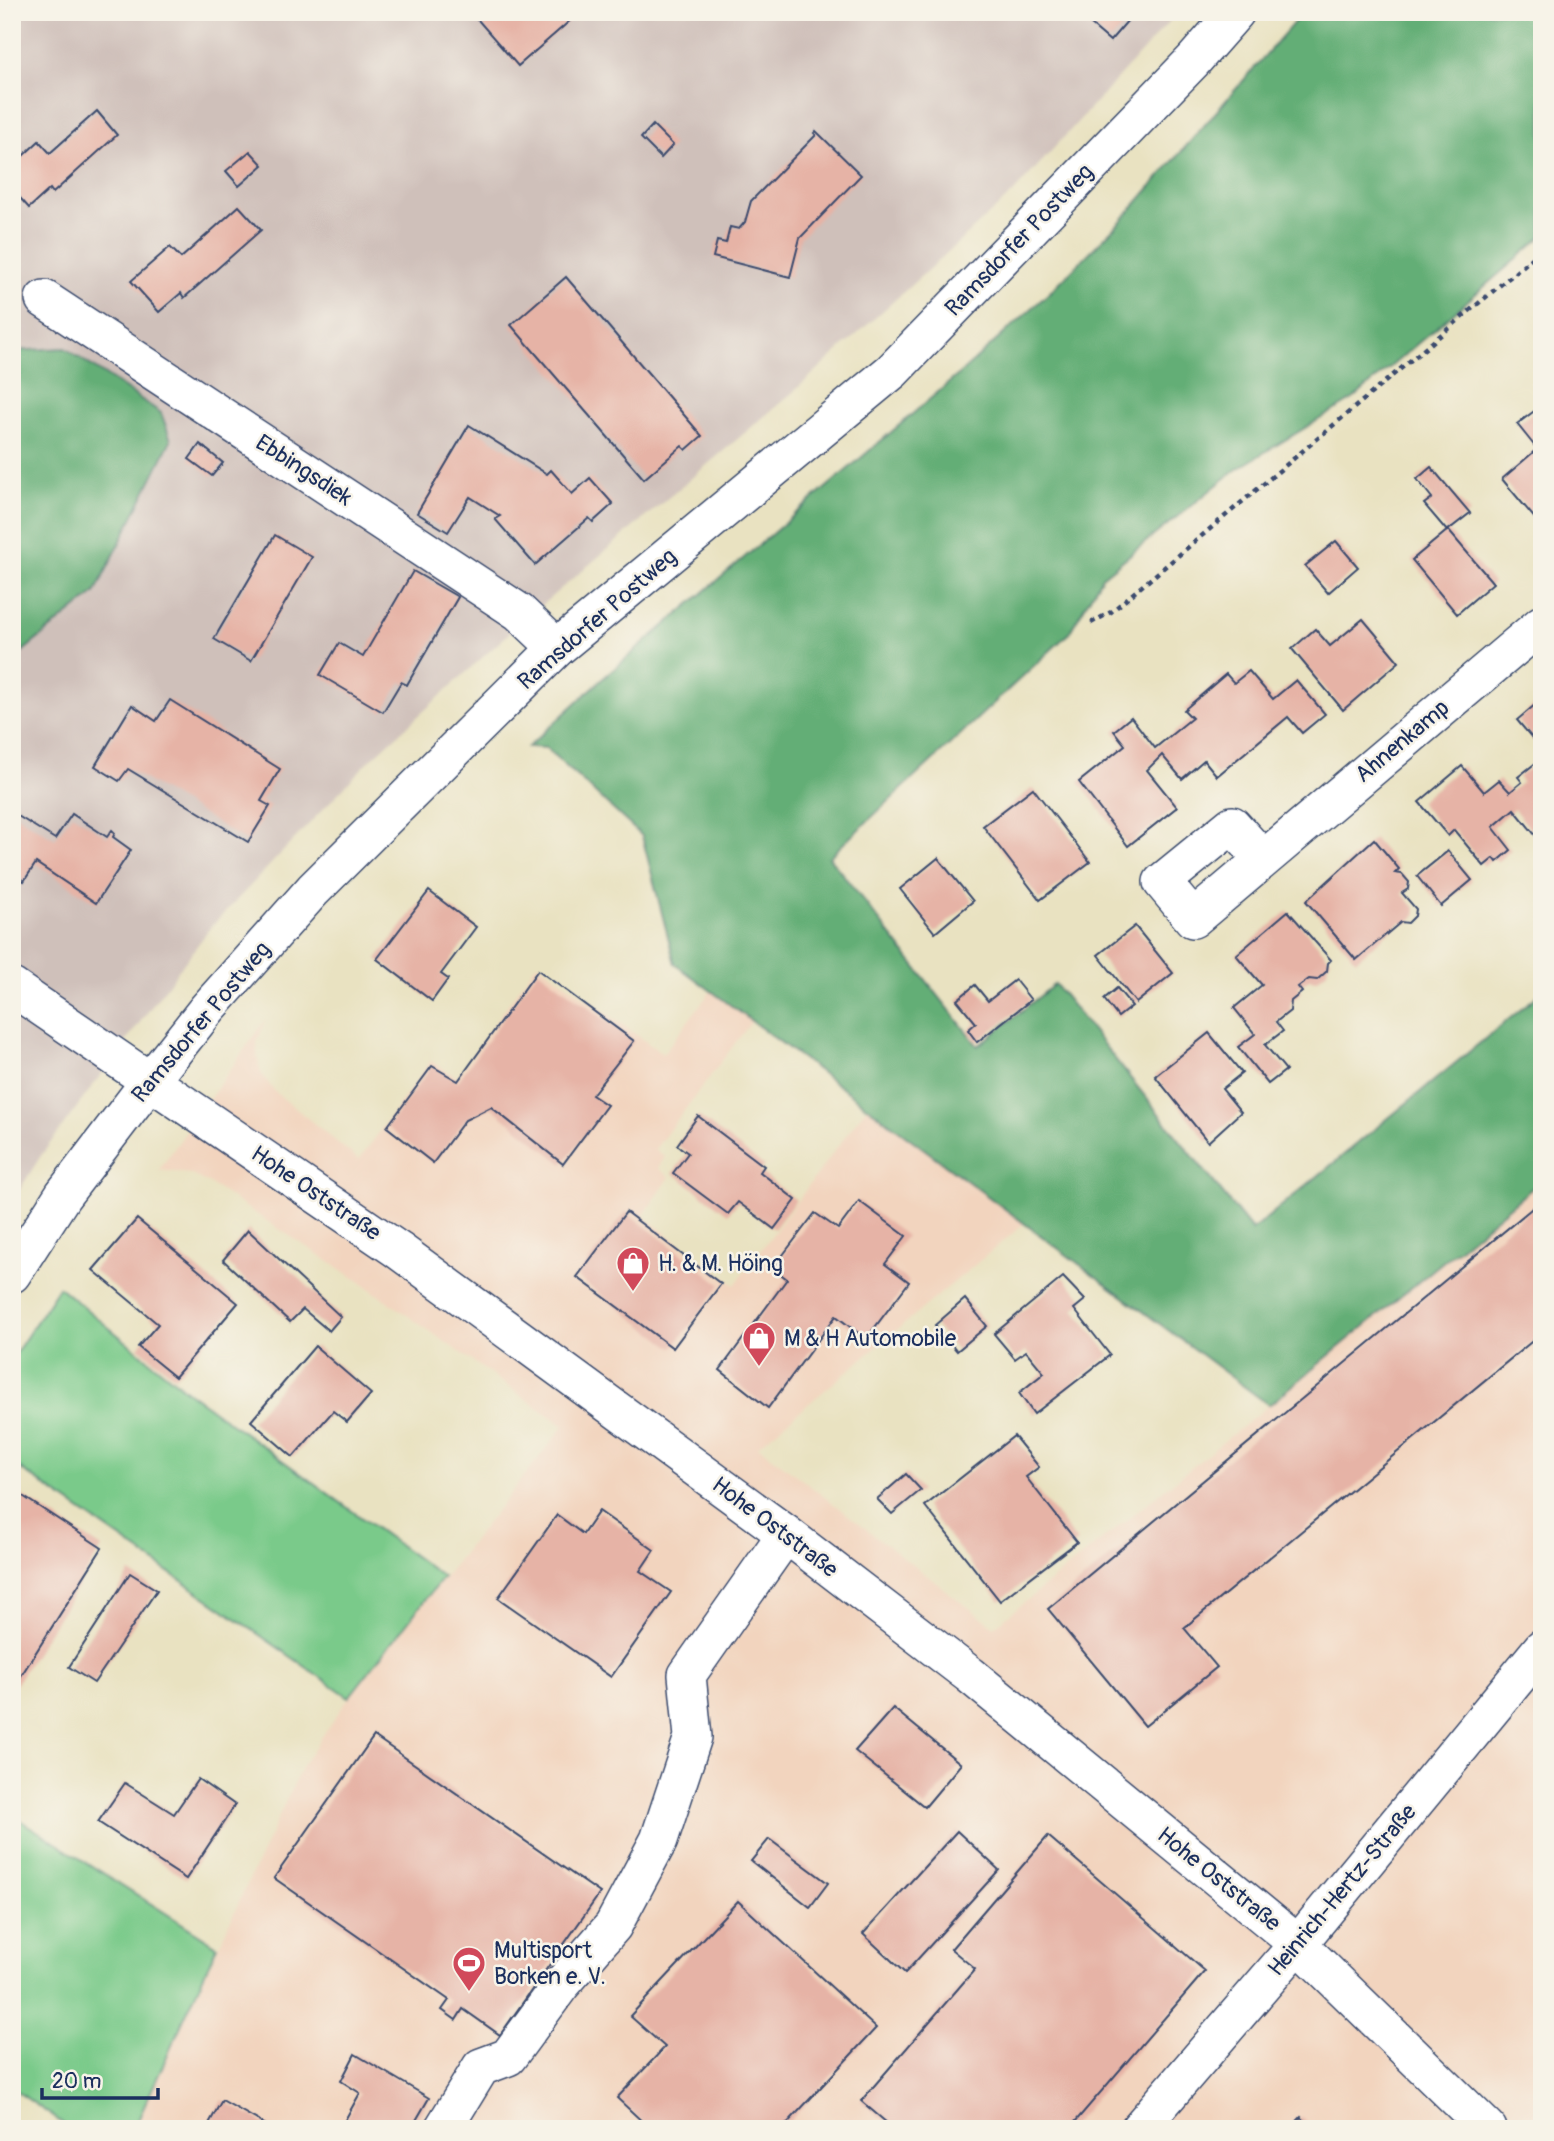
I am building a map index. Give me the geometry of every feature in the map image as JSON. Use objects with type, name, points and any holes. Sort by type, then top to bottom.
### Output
[{"type":"street","name":"Ramsdorfer Postweg","points":[[12,1274],[62,1195],[150,1081],[207,1009],[313,890],[557,648],[892,371],[1193,61],[1236,12]]},
{"type":"street","name":"Ebbingsdiek","points":[[44,299],[519,612],[557,648]]},
{"type":"street","name":"Ahnenkamp","points":[[1263,859],[1542,624]]},
{"type":"street","name":"Hohe Oststraße","points":[[12,986],[398,1250],[786,1534],[970,1675],[1298,1944],[1488,2129]]},
{"type":"street","points":[[443,2129],[481,2067],[508,2057],[561,1986],[613,1926],[659,1840],[693,1737],[687,1675],[786,1534]]},
{"type":"street","name":"Heinrich-Hertz-Straße","points":[[1139,2129],[1298,1944],[1542,1648]]},
{"type":"path","points":[[1091,623],[1111,612],[1542,250]]},
{"type":"shaded area","points":[[12,12],[1178,12],[1013,193],[792,393],[518,625],[367,763],[210,928],[40,1157],[12,1202]]},
{"type":"shaded area","points":[[537,963],[663,1054],[711,991],[752,1021],[655,1149],[665,1157],[658,1168],[670,1177],[643,1216],[735,1285],[867,1107],[1025,1223],[758,1446],[994,1627],[1542,1180],[1542,2129],[134,2129],[302,1766],[349,1697],[564,1426],[356,1279],[210,1184],[190,1174],[159,1170],[266,1019],[257,1041],[261,1073],[274,1091],[359,1160],[431,1061],[457,1077]]},
{"type":"green space","points":[[1303,12],[1542,12],[1542,237],[1353,399],[1237,469],[1102,577],[1069,633],[829,857],[978,1046],[1055,984],[1252,1230],[1542,992],[1542,1180],[1269,1405],[675,964],[642,836],[546,748],[528,747],[601,680],[965,369],[1050,292],[1122,220]]},
{"type":"green space","points":[[65,348],[161,413],[171,440],[95,593],[12,660],[12,351]]},
{"type":"green space","points":[[59,1287],[188,1392],[443,1577],[349,1697],[12,1463],[12,1359]]},
{"type":"green space","points":[[12,1815],[217,1946],[134,2129],[71,2129],[12,2088]]},
{"type":"building","points":[[471,12],[580,12],[518,66]]},
{"type":"building","points":[[1076,12],[1135,12],[1110,41]]},
{"type":"building","points":[[97,111],[117,135],[53,193],[50,189],[29,208],[12,189],[12,166],[39,141],[50,153]]},
{"type":"building","points":[[653,125],[673,145],[661,158],[641,138]]},
{"type":"building","points":[[816,131],[861,175],[800,238],[790,277],[713,257],[717,241],[726,243],[730,227],[739,229],[745,222],[751,201],[816,135]]},
{"type":"building","points":[[250,151],[263,165],[239,186],[226,171]]},
{"type":"building","points":[[239,206],[261,230],[184,298],[181,293],[159,312],[131,281],[170,247],[181,258]]},
{"type":"building","points":[[566,277],[702,436],[686,450],[682,446],[644,479],[511,325]]},
{"type":"building","points":[[1541,406],[1542,527],[1502,479],[1537,449],[1517,424]]},
{"type":"building","points":[[469,425],[547,474],[551,470],[572,494],[590,478],[613,504],[593,522],[589,518],[535,565],[495,519],[500,516],[470,497],[448,532],[417,513]]},
{"type":"building","points":[[200,444],[223,463],[212,476],[189,459]]},
{"type":"building","points":[[1431,467],[1470,513],[1447,531],[1424,504],[1432,498],[1417,479]]},
{"type":"building","points":[[1448,530],[1493,583],[1457,614],[1412,560]]},
{"type":"building","points":[[275,535],[312,557],[251,661],[214,639]]},
{"type":"building","points":[[1336,541],[1358,567],[1328,593],[1305,566]]},
{"type":"building","points":[[413,571],[458,597],[407,685],[401,682],[383,712],[320,675],[339,643],[363,657]]},
{"type":"building","points":[[1363,619],[1399,662],[1343,710],[1292,649],[1315,629],[1330,646]]},
{"type":"building","points":[[1249,671],[1273,699],[1296,680],[1325,714],[1302,733],[1288,717],[1217,776],[1204,760],[1182,779],[1162,755],[1147,770],[1177,807],[1128,846],[1079,782],[1125,745],[1114,731],[1131,717],[1155,748],[1192,718],[1184,710],[1226,674],[1234,683]]},
{"type":"building","points":[[1542,699],[1542,750],[1517,720]]},
{"type":"building","points":[[170,700],[280,769],[261,801],[270,806],[248,842],[128,769],[119,781],[95,766],[132,705],[156,721]]},
{"type":"building","points":[[1542,758],[1542,839],[1540,841],[1514,809],[1493,827],[1511,850],[1497,862],[1494,858],[1484,866],[1454,830],[1448,836],[1419,802],[1462,766],[1484,792],[1499,780],[1510,792],[1522,782],[1518,777]]},
{"type":"building","points":[[1033,788],[1090,862],[1040,900],[983,826]]},
{"type":"building","points":[[13,813],[55,839],[72,814],[107,837],[112,830],[115,833],[113,837],[131,850],[96,903],[36,863],[24,881],[12,873]]},
{"type":"building","points":[[1374,839],[1399,869],[1395,873],[1402,874],[1409,882],[1408,889],[1402,893],[1416,909],[1415,916],[1408,923],[1401,922],[1356,960],[1306,901]]},
{"type":"building","points":[[1448,851],[1472,880],[1441,906],[1417,876]]},
{"type":"building","points":[[938,858],[973,901],[935,933],[900,889]]},
{"type":"building","points":[[429,891],[476,927],[441,974],[448,979],[432,1001],[377,959]]},
{"type":"building","points":[[1288,911],[1331,960],[1327,971],[1317,980],[1309,979],[1298,987],[1302,992],[1291,1001],[1290,1011],[1276,1022],[1283,1031],[1265,1045],[1286,1070],[1268,1084],[1238,1047],[1255,1034],[1234,1008],[1262,985],[1236,955]]},
{"type":"building","points":[[1135,926],[1173,973],[1136,1003],[1098,955]]},
{"type":"building","points":[[538,970],[634,1041],[592,1095],[607,1105],[563,1164],[491,1107],[465,1120],[433,1163],[387,1127],[432,1066],[458,1081]]},
{"type":"building","points":[[1015,980],[1031,1000],[977,1042],[968,1030],[976,1023],[957,1000],[975,985],[988,1001]]},
{"type":"building","points":[[1117,988],[1132,1006],[1118,1017],[1104,999]]},
{"type":"building","points":[[1209,1033],[1242,1073],[1222,1089],[1241,1112],[1208,1142],[1155,1076]]},
{"type":"building","points":[[698,1116],[764,1166],[760,1172],[796,1200],[774,1229],[738,1202],[728,1214],[673,1173],[688,1153],[677,1145]]},
{"type":"building","points":[[1542,1200],[1542,1333],[1184,1628],[1217,1667],[1145,1726],[1048,1609]]},
{"type":"building","points":[[859,1201],[906,1236],[885,1264],[909,1282],[866,1339],[836,1316],[768,1408],[720,1370],[787,1279],[773,1268],[815,1213],[838,1229]]},
{"type":"building","points":[[626,1212],[721,1284],[673,1348],[577,1277]]},
{"type":"building","points":[[137,1219],[238,1303],[175,1377],[138,1347],[158,1324],[93,1270]]},
{"type":"building","points":[[248,1230],[341,1317],[329,1331],[303,1309],[290,1322],[223,1260]]},
{"type":"building","points":[[1063,1277],[1085,1300],[1074,1309],[1110,1355],[1034,1414],[1019,1393],[1044,1373],[1026,1351],[1015,1359],[994,1334]]},
{"type":"building","points":[[965,1299],[987,1326],[957,1351],[935,1325]]},
{"type":"building","points":[[315,1346],[371,1394],[347,1422],[333,1411],[293,1457],[251,1421]]},
{"type":"building","points":[[1014,1436],[1039,1467],[1026,1477],[1077,1542],[1000,1601],[925,1506]]},
{"type":"building","points":[[906,1474],[921,1490],[892,1514],[877,1499]]},
{"type":"building","points":[[12,1489],[102,1548],[12,1690]]},
{"type":"building","points":[[599,1511],[654,1550],[640,1571],[671,1592],[611,1677],[498,1598],[557,1515],[583,1534]]},
{"type":"building","points":[[130,1573],[157,1590],[94,1683],[69,1667]]},
{"type":"building","points":[[893,1708],[961,1764],[925,1807],[855,1751]]},
{"type":"building","points":[[374,1736],[600,1893],[500,2035],[463,2009],[456,2020],[442,2010],[449,2000],[274,1878]]},
{"type":"building","points":[[198,1779],[235,1805],[186,1879],[98,1822],[125,1783],[174,1814]]},
{"type":"building","points":[[957,1831],[999,1870],[905,1973],[863,1934]]},
{"type":"building","points":[[1048,1836],[1205,1971],[1069,2129],[894,2129],[861,2101],[975,1969],[951,1949]]},
{"type":"building","points":[[769,1839],[828,1883],[810,1907],[751,1861]]},
{"type":"building","points":[[738,1901],[876,2028],[782,2129],[643,2129],[646,2125],[617,2098],[665,2047],[630,2016]]},
{"type":"building","points":[[355,2054],[429,2098],[411,2129],[340,2129],[360,2093],[341,2081]]},
{"type":"building","points":[[222,2100],[273,2129],[206,2129]]},
{"type":"building","points":[[1301,2117],[1313,2129],[1290,2129]]},
{"type":"place","name":"H. & M. Höing","points":[[633,1293]]},
{"type":"place","name":"M & H Automobile","points":[[759,1368]]},
{"type":"place","name":"Multisport Borken e. V.","points":[[469,1993]]}]
